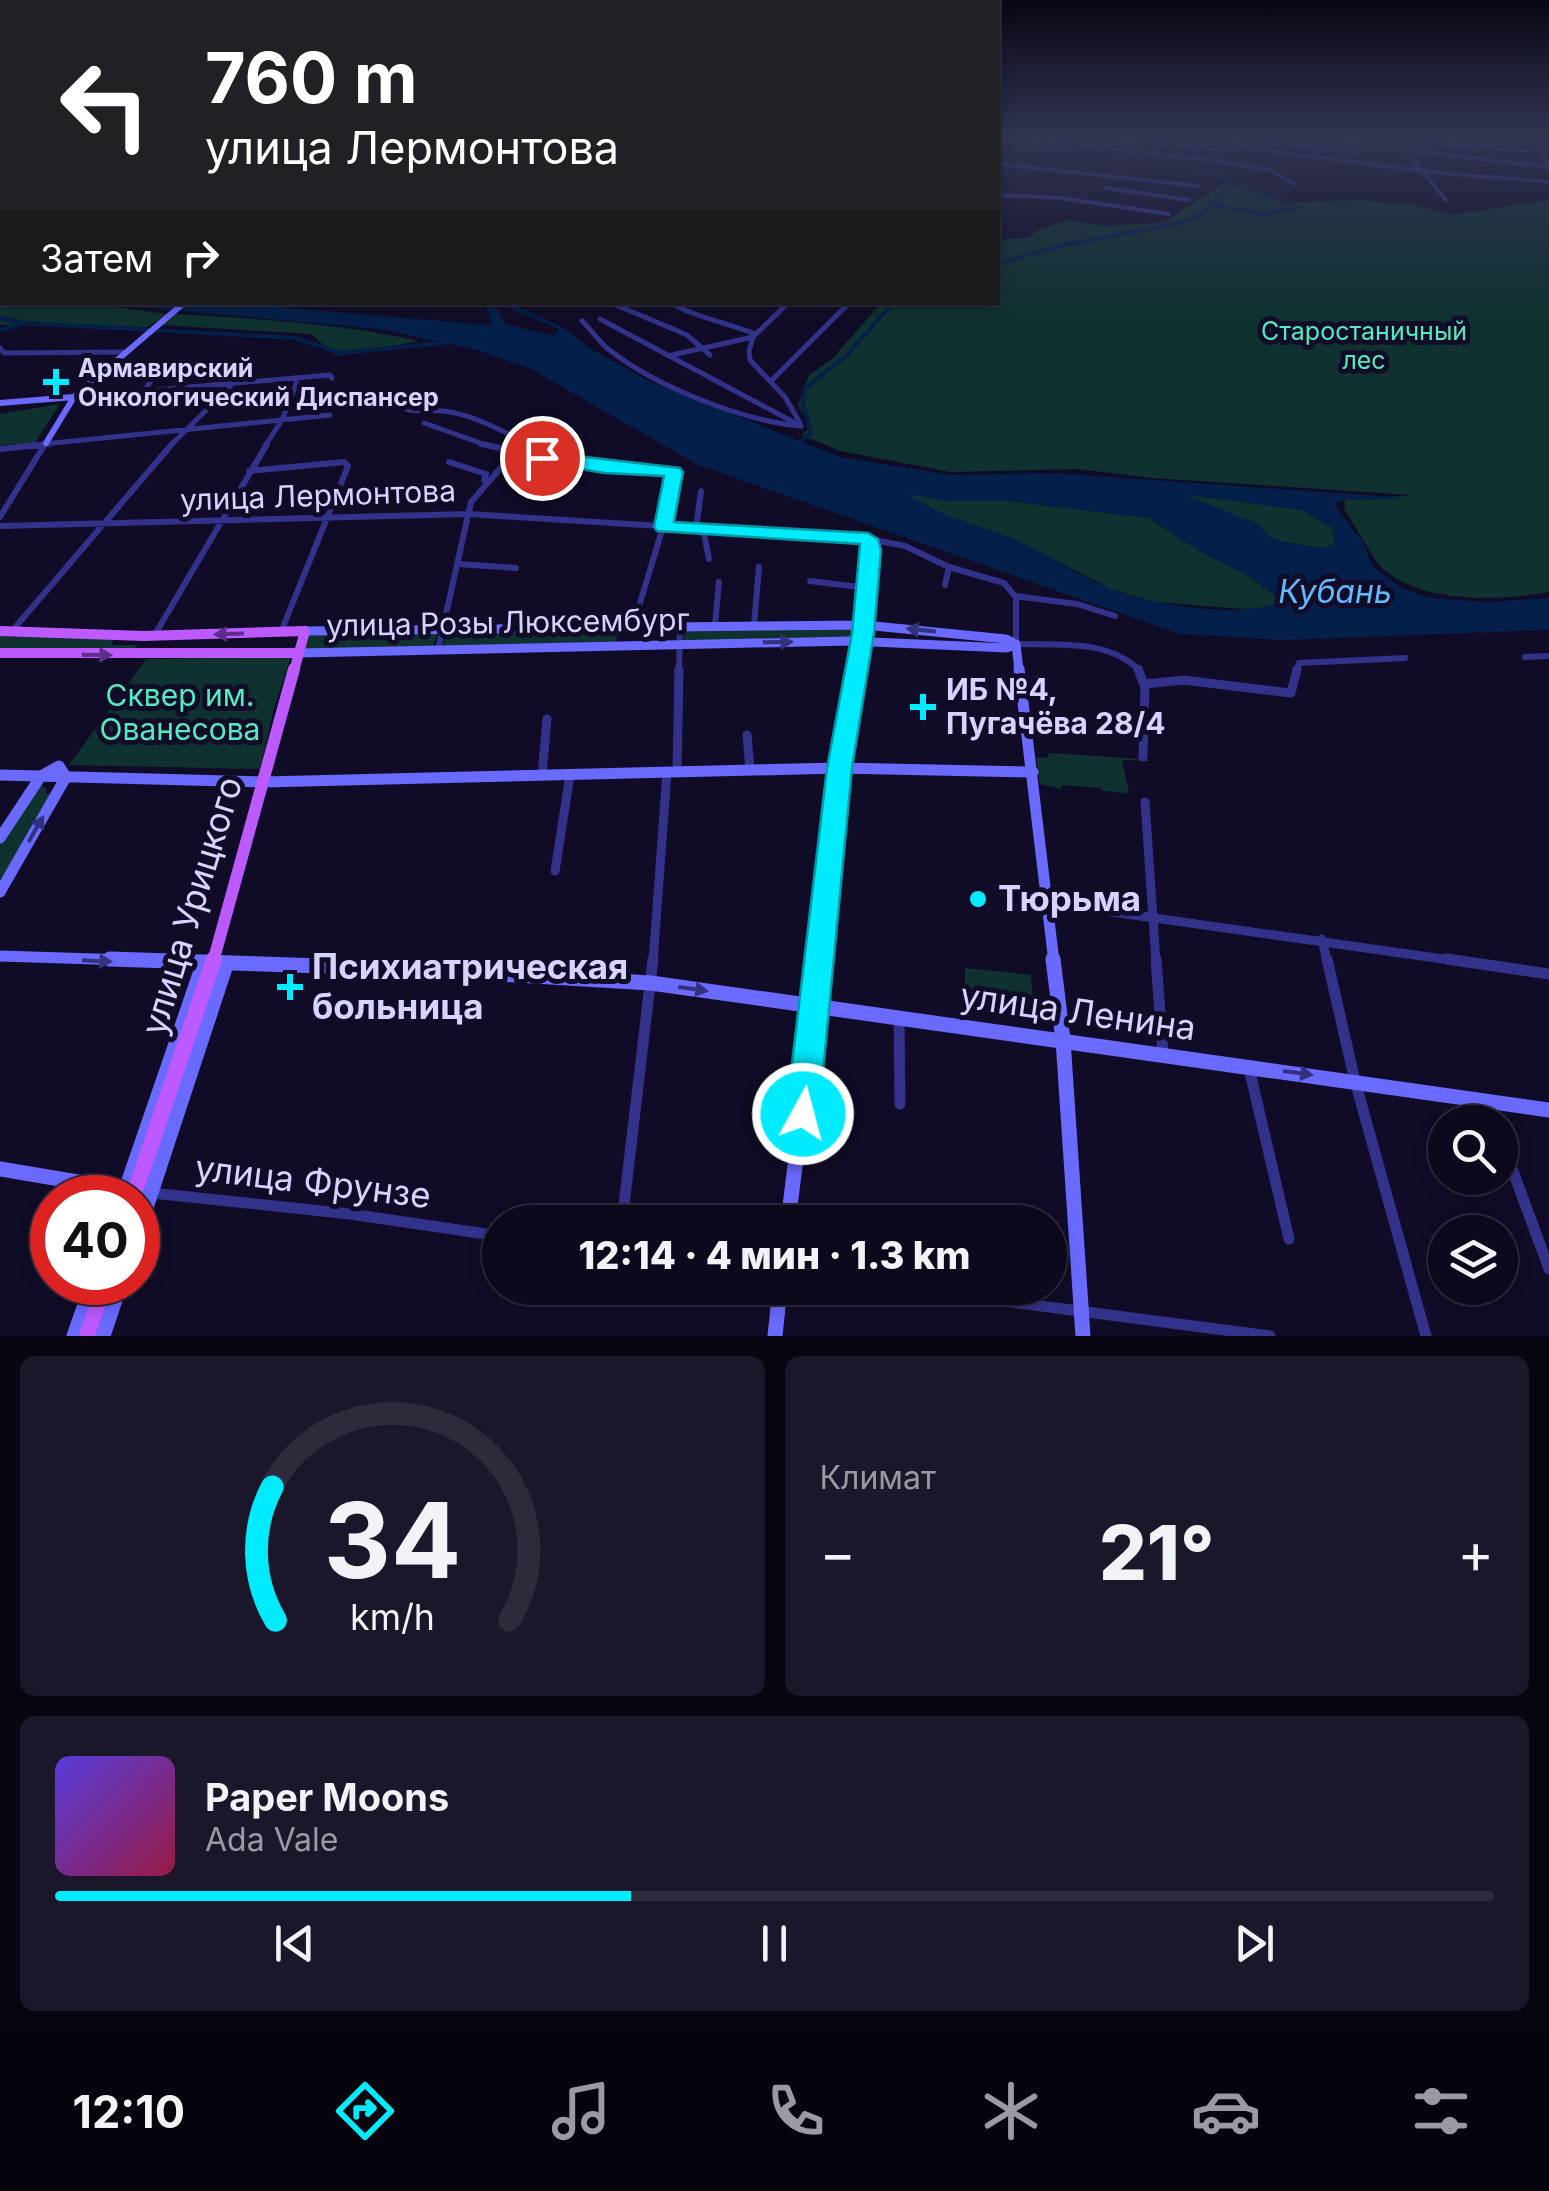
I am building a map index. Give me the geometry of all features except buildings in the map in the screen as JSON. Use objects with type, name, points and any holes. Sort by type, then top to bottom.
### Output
[{"type":"main road","points":[[46,443],[74,397],[181,305]]},
{"type":"main road","points":[[0,403],[74,397]]},
{"type":"main road","points":[[790,1205],[817,1005],[840,768],[864,624],[871,550],[868,539]]},
{"type":"main road","name":"улица Розы Люксембург","points":[[6,631],[154,636],[864,624],[1006,639],[1016,644]]},
{"type":"main road","name":"улица Урицкого","points":[[140,1175],[214,965],[305,632]]},
{"type":"main road","name":"улица Розы Люксембург","points":[[0,652],[138,656],[861,641],[1007,648],[1016,644]]},
{"type":"main road","points":[[1016,644],[1063,1040],[1083,1336]]},
{"type":"main road","points":[[0,838],[41,776],[59,766],[66,777]]},
{"type":"main road","points":[[66,777],[264,782],[840,768],[1033,772]]},
{"type":"main road","points":[[0,775],[41,776]]},
{"type":"main road","points":[[0,892],[66,777]]},
{"type":"main road","name":"улица Ленина","points":[[0,956],[413,968],[651,983],[1549,1110]]},
{"type":"main road","name":"улица Фрунзе","points":[[0,1169],[31,1175]]},
{"type":"main road","points":[[74,1336],[85,1305]]},
{"type":"main road","points":[[86,1336],[97,1305]]},
{"type":"main road","points":[[103,1336],[113,1305]]},
{"type":"main road","points":[[775,1336],[778,1305]]},
{"type":"street","points":[[1045,198],[1168,214]]},
{"type":"street","points":[[1096,203],[1099,198]]},
{"type":"street","points":[[1178,198],[1189,200]]},
{"type":"street","points":[[616,305],[687,335],[710,355]]},
{"type":"street","points":[[674,305],[683,311],[714,317],[754,336]]},
{"type":"street","points":[[672,355],[754,336],[787,305]]},
{"type":"street","points":[[771,381],[847,305]]},
{"type":"street","points":[[600,319],[801,426]]},
{"type":"street","points":[[582,321],[604,346],[677,386],[762,420],[801,426]]},
{"type":"street","points":[[754,336],[750,360],[771,381],[801,426]]},
{"type":"street","points":[[0,348],[4,352],[125,352]]},
{"type":"street","points":[[96,377],[202,366]]},
{"type":"street","points":[[144,391],[160,368]]},
{"type":"street","points":[[6,631],[186,428],[245,372]]},
{"type":"street","points":[[154,636],[248,471],[282,420],[296,382],[294,378]]},
{"type":"street","points":[[74,397],[332,378]]},
{"type":"street","points":[[397,405],[412,414],[443,408],[517,438],[511,453],[478,492]]},
{"type":"street","points":[[0,448],[330,415]]},
{"type":"street","points":[[424,423],[511,453],[605,468],[674,472],[664,527],[634,626]]},
{"type":"street","points":[[0,517],[46,443]]},
{"type":"street","points":[[438,650],[468,514],[486,474],[449,462]]},
{"type":"street","points":[[248,471],[347,464],[281,632]]},
{"type":"street","points":[[701,492],[700,529],[708,559]]},
{"type":"street","name":"улица Лермонтова","points":[[0,526],[468,514],[868,539],[905,546],[949,567],[993,577],[1011,588],[1015,596]]},
{"type":"street","points":[[457,564],[516,568]]},
{"type":"street","points":[[754,625],[758,567]]},
{"type":"street","points":[[945,585],[949,567]]},
{"type":"street","points":[[810,581],[867,588]]},
{"type":"street","name":"улица Розы Люксембург","points":[[715,625],[719,582]]},
{"type":"street","points":[[1016,644],[1015,596],[1077,604],[1116,616]]},
{"type":"street","points":[[624,1205],[672,772],[680,626]]},
{"type":"street","name":"улица Розы Люксембург","points":[[1016,644],[1112,650],[1134,664],[1146,684]]},
{"type":"street","points":[[1525,657],[1549,656]]},
{"type":"street","points":[[1143,757],[1146,684],[1183,680],[1291,693],[1298,663],[1404,658]]},
{"type":"street","points":[[542,775],[547,719]]},
{"type":"street","points":[[747,735],[750,770]]},
{"type":"street","points":[[555,872],[570,774]]},
{"type":"street","points":[[1145,802],[1163,1054]]},
{"type":"street","points":[[1049,903],[1549,974]]},
{"type":"street","points":[[1322,939],[1355,1081],[1426,1336]]},
{"type":"street","points":[[900,1017],[900,1104]]},
{"type":"street","points":[[1249,1066],[1289,1238]]},
{"type":"street","points":[[1487,1101],[1489,1105]]},
{"type":"street","points":[[1518,1185],[1549,1269]]},
{"type":"street","name":"улица Фрунзе","points":[[160,1197],[350,1214],[482,1233]]},
{"type":"street","points":[[1030,1305],[1270,1336]]},
{"type":"green space","name":"Старостаничный лес","points":[[1201,198],[1272,198],[1286,203],[1355,200],[1413,205],[1452,215],[1549,200],[1549,592],[1462,597],[1439,594],[1398,580],[1373,557],[1344,509],[1345,500],[1412,495],[1152,478],[1078,469],[950,472],[841,451],[801,435],[808,430],[808,421],[798,405],[809,375],[832,359],[879,305],[1000,305],[1000,242],[1004,239],[1029,238],[1036,231],[1067,220],[1107,226],[1164,222]]},
{"type":"green space","points":[[0,305],[101,305],[167,314],[148,327],[0,325]]},
{"type":"green space","points":[[176,314],[329,326],[419,341],[337,356],[311,334],[161,325]]},
{"type":"green space","points":[[60,404],[35,443],[0,445],[0,414]]},
{"type":"green space","points":[[904,493],[948,501],[1008,501],[1149,518],[1201,552],[1246,574],[1281,600],[1270,607],[1244,609],[1155,602],[1113,590],[1012,538],[951,519]]},
{"type":"green space","points":[[1185,494],[1302,510],[1332,527],[1335,545],[1323,548],[1283,542],[1256,523],[1194,501]]},
{"type":"green space","points":[[683,627],[857,627],[856,637],[684,640]]},
{"type":"green space","points":[[619,628],[616,642],[443,646],[447,632]]},
{"type":"green space","points":[[438,632],[433,646],[305,649],[308,635]]},
{"type":"green space","points":[[0,633],[116,636],[111,645],[138,645],[134,650],[0,649]]},
{"type":"green space","name":"Сквер им. Ованесова","points":[[291,657],[260,769],[69,765],[146,659]]},
{"type":"green space","points":[[1048,753],[1152,761],[1122,760],[1129,793],[1062,785],[1061,789],[1040,784],[1036,757],[1048,758]]},
{"type":"green space","points":[[38,785],[46,788],[46,794],[52,793],[0,883],[0,843]]},
{"type":"green space","points":[[965,968],[1031,975],[1033,1003],[965,996]]},
{"type":"water","name":"Кубань","points":[[117,305],[271,305],[264,306],[492,325],[486,306],[477,305],[495,305],[506,324],[553,336],[559,329],[502,305],[514,305],[564,328],[588,347],[647,380],[840,457],[951,475],[1054,473],[1408,498],[1344,500],[1334,504],[1364,544],[1373,567],[1402,588],[1429,598],[1486,602],[1549,598],[1549,630],[1285,640],[1180,634],[696,464],[533,370],[478,350],[380,329]],"holes":[[[907,494],[948,501],[1008,501],[1149,518],[1201,552],[1246,574],[1281,600],[1266,606],[1224,610],[1132,596]],[[1186,495],[1302,510],[1332,527],[1335,544],[1323,548],[1283,542],[1256,523]]]},
{"type":"waterway","points":[[1211,204],[1217,198]]},
{"type":"waterway","points":[[1211,204],[1263,214],[1299,208],[1274,198]]},
{"type":"waterway","points":[[1000,262],[1184,222],[1211,204]]},
{"type":"waterway","points":[[671,305],[690,314]]},
{"type":"waterway","points":[[802,440],[811,433],[803,404],[804,389],[846,356],[891,305]]},
{"type":"waterway","points":[[0,318],[24,323]]},
{"type":"waterway","points":[[0,330],[24,323]]},
{"type":"waterway","points":[[24,323],[296,338],[340,353],[444,343]]},
{"type":"place","name":"Армавирский Онкологический Диспансер","points":[[56,382]]},
{"type":"place","name":"ИБ №4, Пугачёва 28/4","points":[[923,707]]},
{"type":"place","name":"Тюрьма","points":[[978,899]]},
{"type":"place","name":"Психиатрическая больница","points":[[290,987]]},
{"type":"route","points":[[542,458],[605,468],[674,472],[664,527],[868,539],[871,550],[863,633],[840,768],[803,1114]]}]
